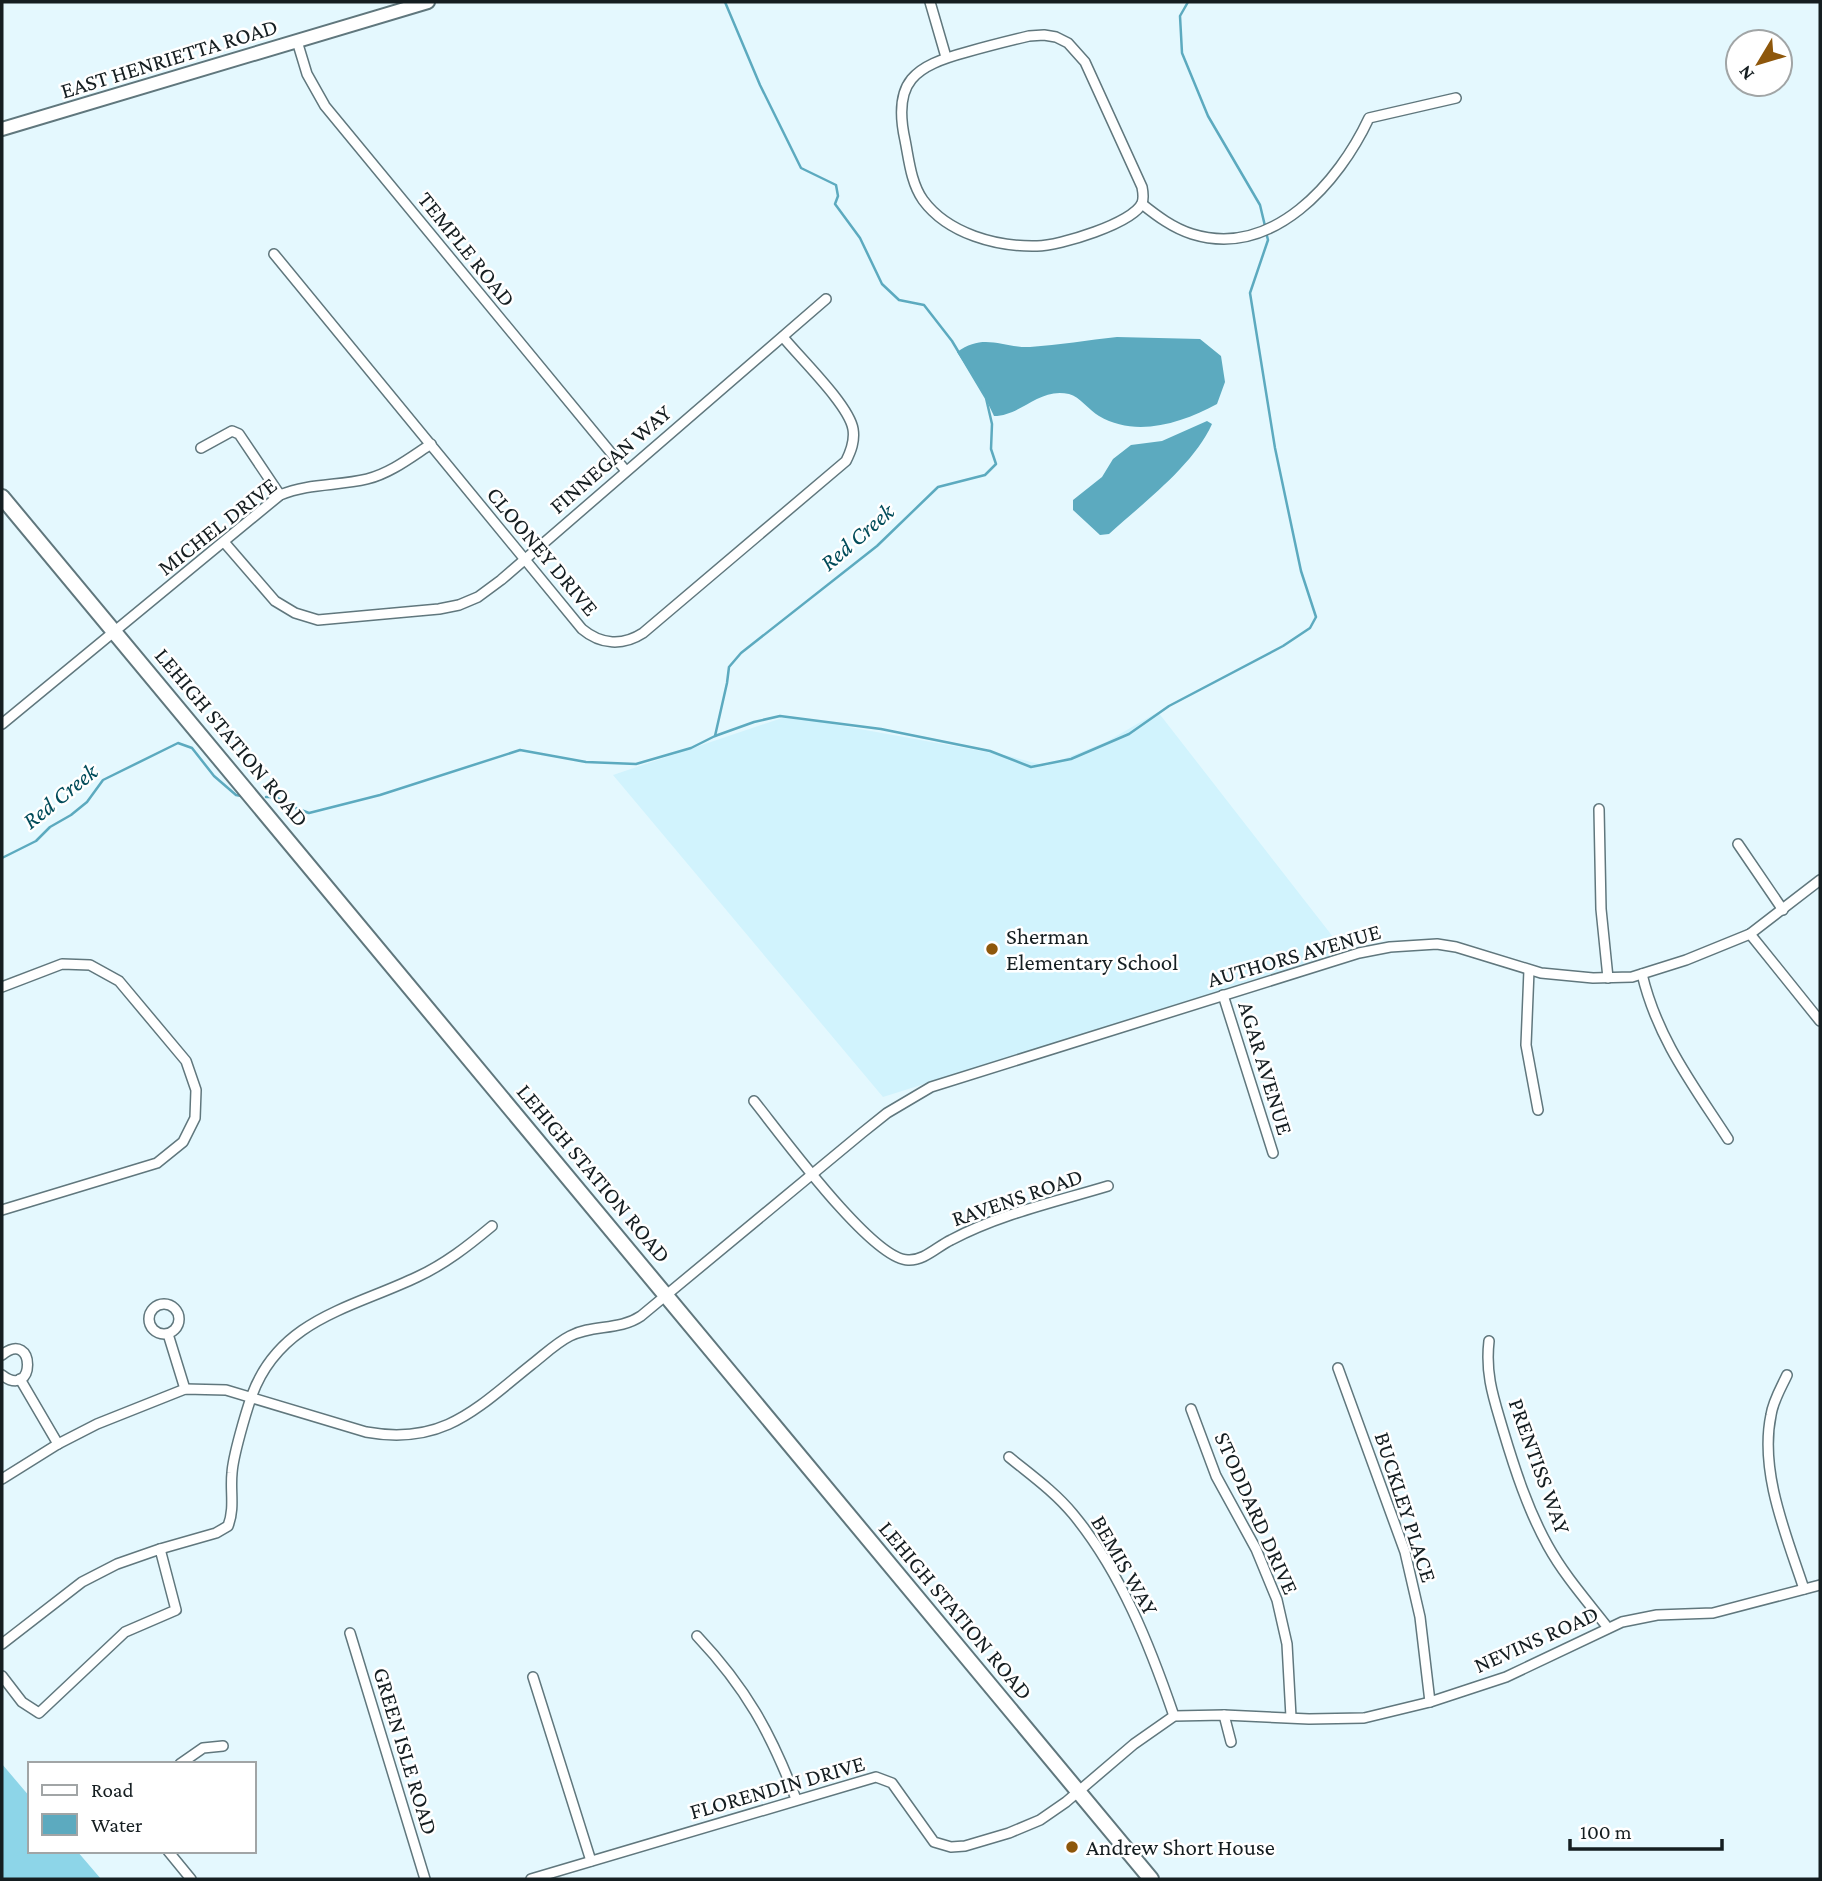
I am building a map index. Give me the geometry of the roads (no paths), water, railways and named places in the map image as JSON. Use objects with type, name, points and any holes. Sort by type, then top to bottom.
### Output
[{"type":"main road","name":"EAST HENRIETTA ROAD","points":[[2,130],[428,2]]},
{"type":"main road","name":"LEHIGH STATION ROAD","points":[[2,497],[1151,1879]]},
{"type":"street","points":[[930,2],[946,57]]},
{"type":"street","points":[[1029,36],[1056,37],[1068,43],[1093,76],[1142,187],[1142,204],[1136,211],[1116,223],[1061,243],[1038,246],[988,240],[964,232],[933,212],[917,189],[901,122],[902,96],[914,75],[934,61],[1029,36]]},
{"type":"street","name":"TEMPLE ROAD","points":[[297,41],[310,82],[325,106],[625,471]]},
{"type":"street","points":[[1142,204],[1175,227],[1211,238],[1231,238],[1267,228],[1315,197],[1335,177],[1369,118],[1456,99]]},
{"type":"street","name":"CLOONEY DRIVE","points":[[274,254],[524,559],[588,634],[601,641],[626,641],[643,633],[841,466],[852,447],[851,422],[839,403],[783,337]]},
{"type":"street","name":"FINNEGAN WAY","points":[[224,542],[275,601],[295,613],[318,620],[459,605],[485,591],[524,559],[827,299]]},
{"type":"street","points":[[201,448],[232,431],[239,434],[280,495]]},
{"type":"street","name":"MICHEL DRIVE","points":[[2,724],[280,495],[298,488],[378,475],[431,444]]},
{"type":"street","points":[[1599,809],[1601,909],[1608,978]]},
{"type":"street","points":[[1738,844],[1783,910]]},
{"type":"street","name":"AUTHORS AVENUE","points":[[185,1389],[226,1390],[252,1396],[366,1432],[398,1436],[426,1433],[469,1414],[567,1337],[634,1322],[887,1113],[931,1087],[1359,953],[1419,944],[1456,947],[1529,970],[1570,977],[1608,978],[1642,974],[1686,960],[1750,934],[1820,880]]},
{"type":"street","points":[[1750,934],[1820,1021]]},
{"type":"street","points":[[2,987],[62,964],[90,965],[119,981],[186,1061],[196,1090],[195,1118],[183,1142],[157,1163],[2,1210]]},
{"type":"street","points":[[1529,970],[1526,1045],[1538,1110]]},
{"type":"street","points":[[1642,974],[1661,1033],[1728,1139]]},
{"type":"street","name":"AGAR AVENUE","points":[[1223,995],[1273,1153]]},
{"type":"street","points":[[754,1101],[813,1173]]},
{"type":"street","name":"RAVENS ROAD","points":[[813,1173],[842,1210],[872,1241],[887,1253],[905,1261],[923,1257],[947,1241],[989,1222],[1108,1186]]},
{"type":"street","points":[[2,1644],[82,1582],[117,1564],[216,1533],[228,1526],[232,1515],[232,1471],[252,1396],[270,1361],[293,1335],[324,1317],[432,1269],[462,1251],[492,1226]]},
{"type":"street","points":[[2,1479],[58,1444],[97,1424],[185,1389],[168,1334]]},
{"type":"street","name":"PRENTISS WAY","points":[[1489,1341],[1486,1364],[1492,1393],[1531,1509],[1560,1566],[1608,1628]]},
{"type":"street","points":[[2,1355],[13,1349],[27,1356],[27,1372],[20,1379],[10,1380],[2,1375]]},
{"type":"street","name":"BUCKLEY PLACE","points":[[1338,1368],[1405,1552],[1420,1617],[1430,1702]]},
{"type":"street","points":[[1787,1376],[1770,1415],[1771,1474],[1804,1590]]},
{"type":"street","points":[[20,1379],[58,1444]]},
{"type":"street","name":"STODDARD DRIVE","points":[[1191,1409],[1216,1476],[1256,1549],[1277,1600],[1287,1644],[1291,1717]]},
{"type":"street","name":"BEMIS WAY","points":[[1009,1457],[1073,1513],[1109,1566],[1148,1646],[1174,1716]]},
{"type":"street","points":[[2,1676],[22,1702],[39,1713],[125,1632],[176,1610],[160,1549]]},
{"type":"street","name":"NEVINS ROAD","points":[[1174,1716],[1224,1714],[1364,1718],[1430,1702],[1527,1668],[1608,1628],[1640,1618],[1713,1613],[1820,1585]]},
{"type":"street","name":"GREEN ISLE ROAD","points":[[350,1633],[425,1879]]},
{"type":"street","points":[[697,1636],[719,1659],[758,1713],[772,1739],[796,1799]]},
{"type":"street","points":[[533,1677],[591,1861]]},
{"type":"street","points":[[1224,1714],[1231,1742]]},
{"type":"street","points":[[1077,1791],[1134,1744],[1174,1716]]},
{"type":"street","points":[[183,1762],[203,1748],[223,1746]]},
{"type":"street","name":"FLORENDIN DRIVE","points":[[531,1879],[866,1778],[883,1778],[900,1792],[923,1830],[934,1842],[951,1847],[965,1846],[1009,1833],[1040,1820],[1077,1791]]},
{"type":"street","points":[[171,1853],[191,1879]]},
{"type":"water","points":[[1117,337],[1200,339],[1221,356],[1225,382],[1217,404],[1174,422],[1143,427],[1128,426],[1099,416],[1069,394],[1058,393],[1048,394],[1013,412],[994,416],[981,389],[957,352],[967,346],[985,342],[1030,347]]},
{"type":"water","points":[[1207,421],[1212,424],[1193,455],[1109,534],[1100,535],[1073,510],[1073,500],[1102,477],[1113,459],[1131,445],[1162,441]]},
{"type":"waterway","name":"Red Creek","points":[[266,797],[276,797],[309,813],[380,795],[520,750],[586,762],[636,764],[691,748],[715,736],[729,667],[741,653],[877,546],[938,487],[985,475],[996,464],[991,449],[992,424],[986,398],[952,341],[924,305],[899,300],[882,284],[860,238],[835,204],[838,196],[836,185],[801,168],[760,85],[725,2]]},
{"type":"waterway","points":[[1188,2],[1180,16],[1182,53],[1208,116],[1260,205],[1265,226]]},
{"type":"waterway","points":[[715,736],[780,716],[881,729],[990,751],[1031,767],[1071,759],[1129,734],[1169,706],[1283,646],[1310,628],[1316,617],[1301,571],[1275,448],[1250,293],[1268,240],[1266,232]]},
{"type":"waterway","name":"Red Creek","points":[[2,858],[36,841],[50,827],[71,815],[87,802],[103,780],[178,743],[192,748],[214,776],[236,795],[241,796]]},
{"type":"place","name":"Sherman Elementary School","points":[[992,949]]},
{"type":"place","name":"Andrew Short House","points":[[1072,1847]]}]
